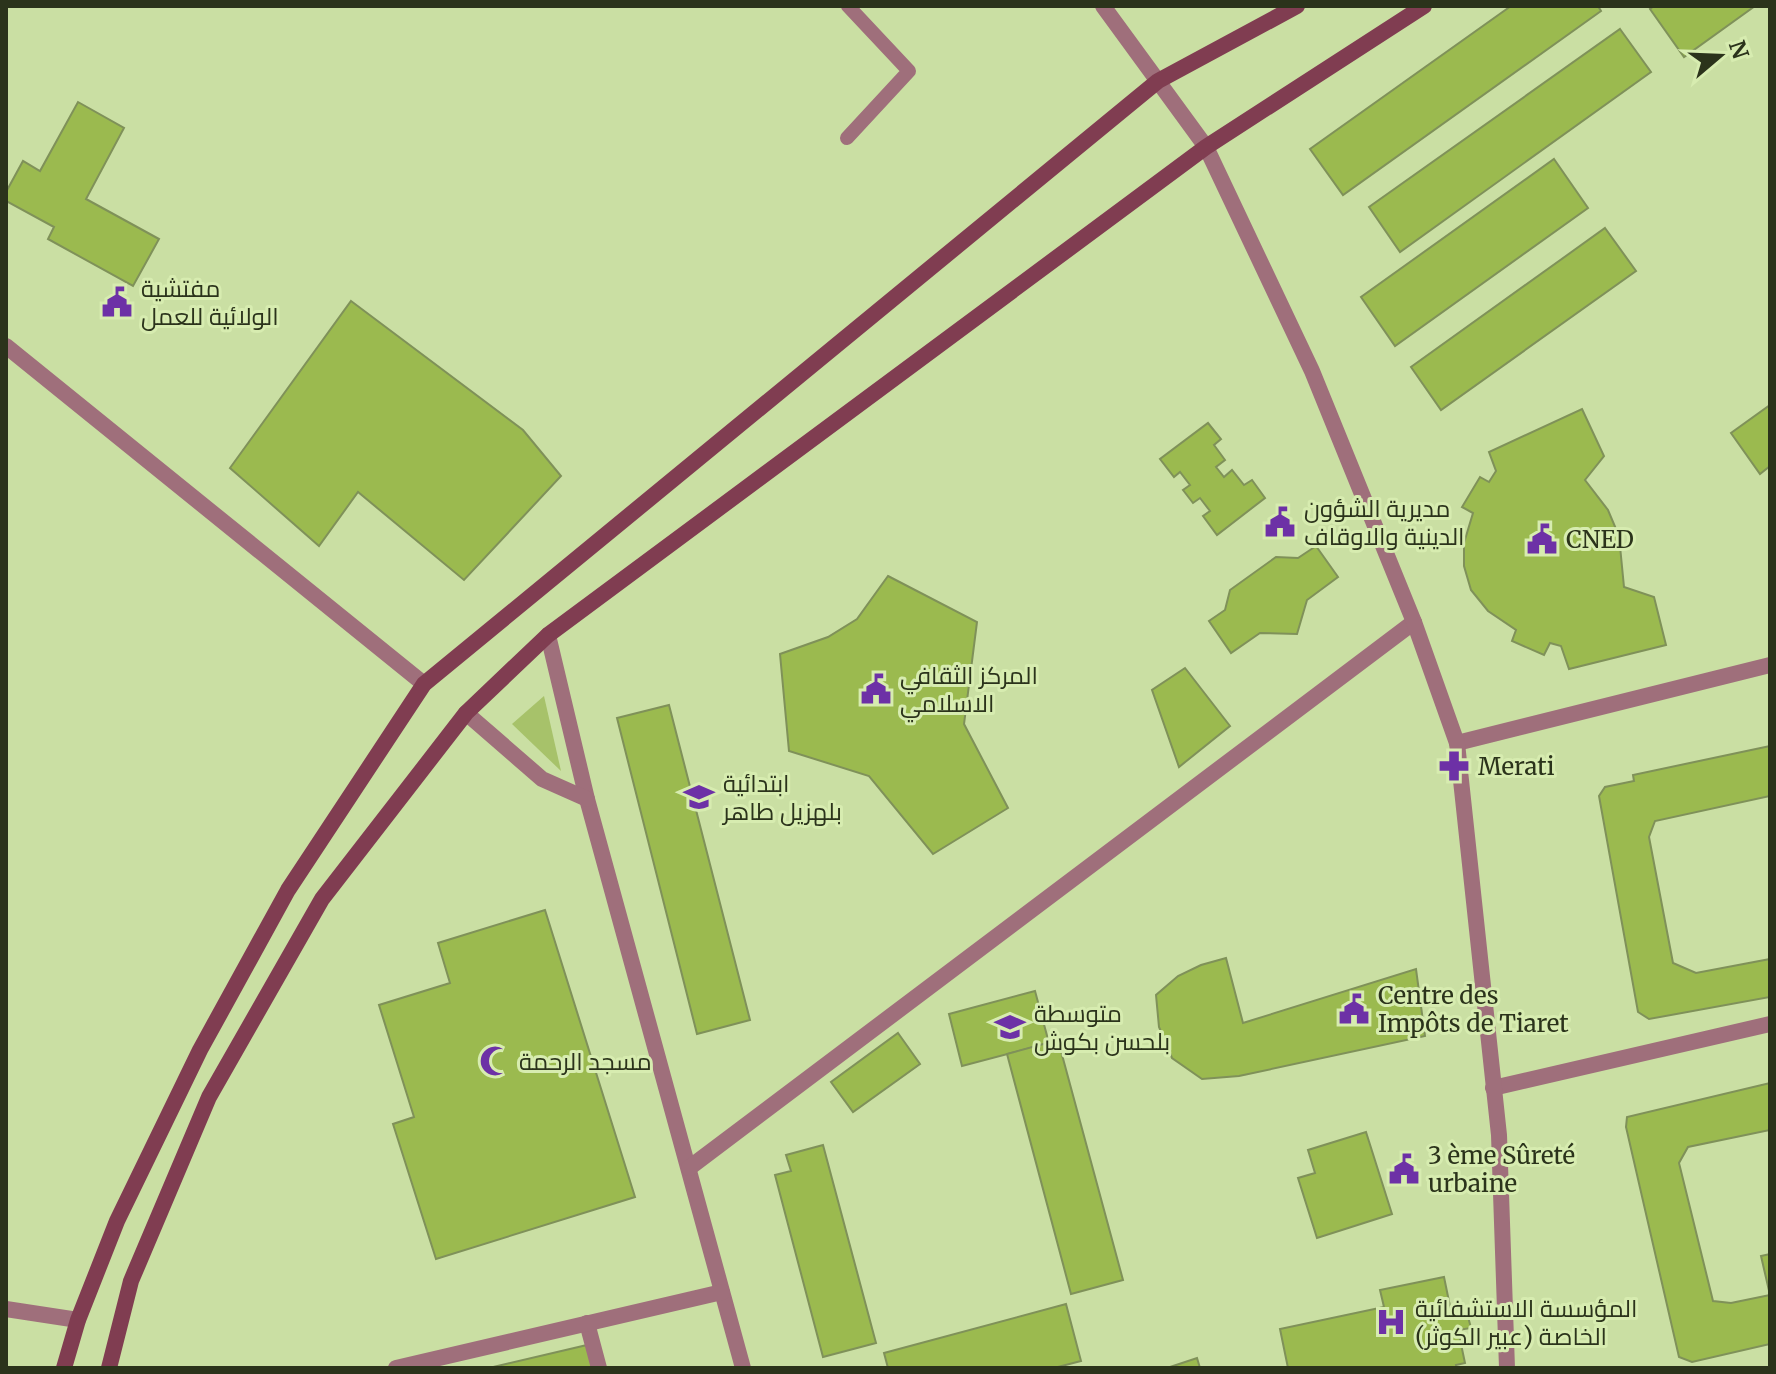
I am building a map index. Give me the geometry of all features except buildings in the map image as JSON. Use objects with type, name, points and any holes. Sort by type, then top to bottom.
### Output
[{"type":"main road","points":[[64,1368],[78,1320],[117,1221],[200,1050],[288,890],[424,684],[1158,81],[1297,6]]},
{"type":"main road","points":[[109,1368],[131,1281],[209,1097],[322,899],[466,713],[548,635],[1206,147],[1424,6]]},
{"type":"street","points":[[1103,6],[1206,147],[1312,371],[1414,622],[1457,743],[1499,1135],[1507,1368]]},
{"type":"street","points":[[6,346],[424,684]]},
{"type":"street","points":[[689,1168],[1414,622]]},
{"type":"street","points":[[548,635],[587,799],[743,1368]]},
{"type":"street","points":[[1457,743],[1770,665]]},
{"type":"street","points":[[466,713],[542,779],[587,799]]},
{"type":"street","points":[[1493,1088],[1770,1024]]},
{"type":"street","points":[[396,1368],[722,1292]]},
{"type":"street","points":[[6,1309],[78,1320]]},
{"type":"street","points":[[587,1323],[599,1368]]},
{"type":"lane","points":[[847,138],[909,71],[848,6]]},
{"type":"green space","points":[[544,696],[561,771],[512,724]]},
{"type":"place","name":"مفتشية الولائية للعمل","points":[[117,302]]},
{"type":"place","name":"مديرية الشؤون الدينية والاوقاف","points":[[1280,522]]},
{"type":"place","name":"CNED","points":[[1542,539]]},
{"type":"place","name":"المركز الثقافي الاسلامي","points":[[876,689]]},
{"type":"place","name":"Merati","points":[[1454,766]]},
{"type":"place","name":"ابتدائية بلهزيل طاهر","points":[[699,797]]},
{"type":"place","name":"Centre des Impôts de Tiaret","points":[[1354,1009]]},
{"type":"place","name":"متوسطة بلحسن بكوش","points":[[1010,1027]]},
{"type":"place","name":"مسجد الرحمة","points":[[495,1061]]},
{"type":"place","name":"3 ème Sûreté urbaine","points":[[1404,1169]]},
{"type":"place","name":"المؤسسة الاستشفائية الخاصة (عبير الكوثر)","points":[[1391,1322]]}]
